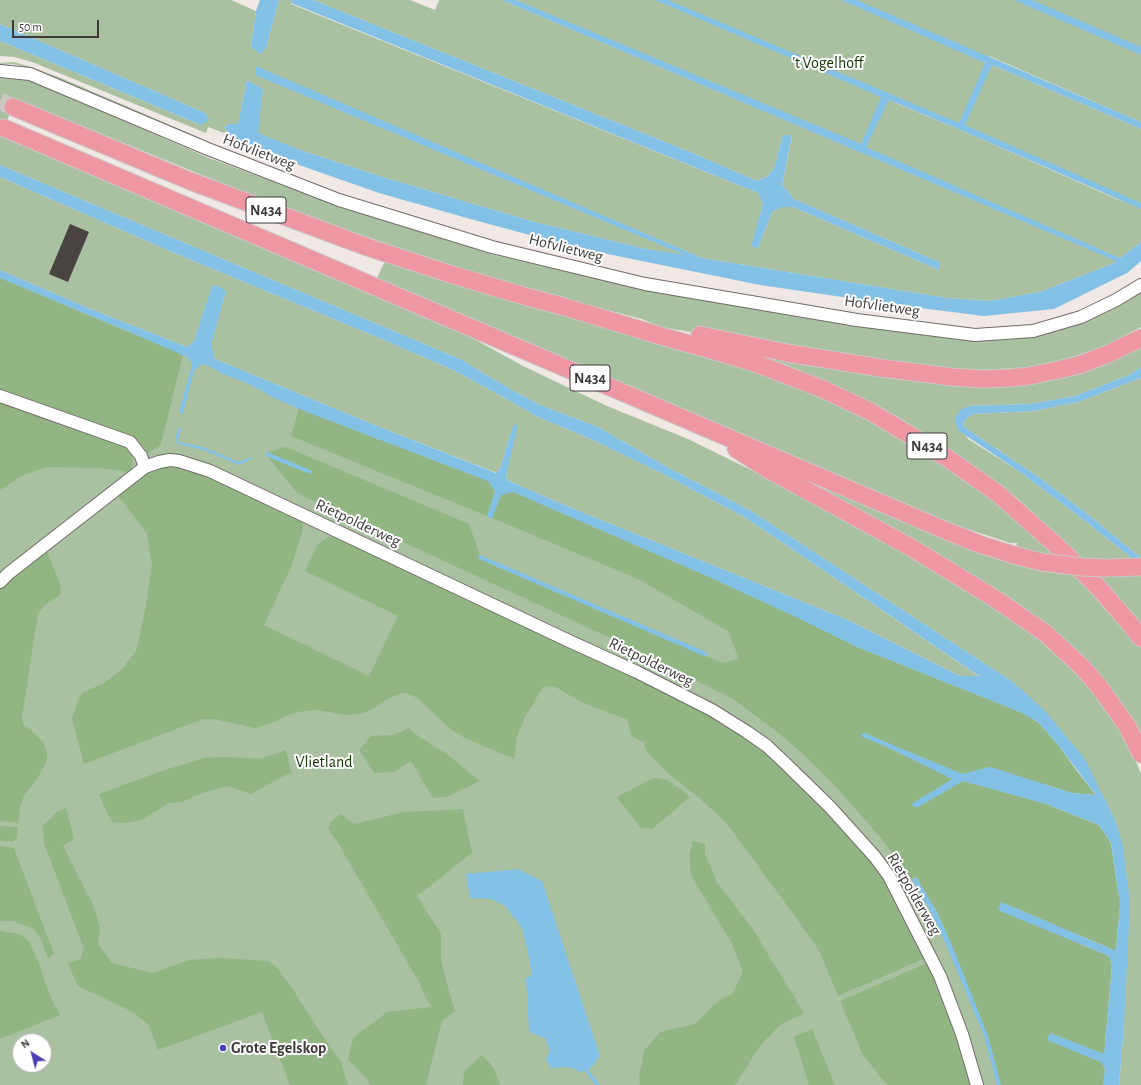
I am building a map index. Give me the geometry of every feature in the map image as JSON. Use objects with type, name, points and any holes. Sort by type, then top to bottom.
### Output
[{"type":"highway","name":"N434","points":[[13,107],[190,181],[352,242],[450,274],[661,336],[715,350],[755,363],[825,390],[883,420],[947,458],[997,493],[1063,552],[1098,588],[1141,638]]},
{"type":"highway","name":"N434","points":[[4,128],[979,544],[1041,562],[1082,567],[1141,567]]},
{"type":"highway","name":"N434","points":[[565,307],[787,353],[881,368],[952,377],[982,379],[1029,376],[1078,365],[1108,354],[1141,338]]},
{"type":"highway","name":"N434","points":[[696,424],[769,470],[912,548],[997,600],[1045,633],[1082,666],[1098,685],[1127,726],[1141,754]]},
{"type":"street","name":"Hofvlietweg","points":[[0,71],[30,74],[208,149],[339,200],[492,246],[645,284],[857,320],[975,335],[1033,331],[1081,317],[1116,300],[1141,285]]},
{"type":"street","points":[[0,396],[130,442],[141,456],[145,467]]},
{"type":"street","name":"Rietpolderweg","points":[[0,582],[145,467],[170,460],[179,461],[210,471],[637,672],[712,710],[762,743],[785,763],[830,807],[875,857],[889,876],[940,976],[962,1034],[977,1085]]},
{"type":"green space","points":[[0,0],[231,0],[256,11],[251,47],[266,48],[279,0],[292,0],[291,4],[758,193],[763,204],[760,215],[758,248],[772,212],[783,207],[793,207],[939,270],[939,262],[794,199],[782,185],[792,136],[783,135],[774,168],[768,176],[757,181],[690,152],[313,0],[410,0],[435,10],[439,0],[502,0],[1117,261],[1040,292],[989,301],[947,298],[702,258],[256,67],[256,75],[688,256],[646,249],[531,221],[386,178],[303,151],[257,133],[263,89],[247,80],[238,124],[229,124],[224,127],[230,135],[208,127],[206,133],[32,62],[14,57],[0,56],[0,41],[201,125],[205,113],[0,24]]},
{"type":"green space","name":"'t Vogelhoff","points":[[516,0],[1141,0],[1141,122],[989,56],[985,62],[1141,129],[1141,242],[1120,258]],"holes":[[[888,100],[959,123],[1130,205],[963,131]]]},
{"type":"green space","points":[[13,62],[61,78],[200,138],[198,140],[26,67],[12,64],[0,65],[0,63]]},
{"type":"green space","points":[[0,77],[31,80],[209,158],[342,207],[494,255],[653,291],[852,326],[971,341],[1035,337],[1081,323],[1128,301],[1141,291],[1141,327],[1103,347],[1060,361],[1024,368],[978,370],[875,363],[661,327],[642,319],[486,279],[271,203],[25,103],[13,107],[4,128],[5,137],[9,140],[361,289],[476,340],[523,366],[607,406],[688,439],[802,495],[968,587],[1043,641],[1086,679],[1121,730],[1141,774],[1141,1085],[1119,1085],[1124,1026],[1116,822],[1100,791],[1013,682],[751,511],[667,467],[598,427],[540,405],[460,359],[0,165]]},
{"type":"green space","points":[[0,177],[172,252],[453,370],[536,416],[593,440],[661,473],[746,518],[980,677],[960,676],[848,620],[562,504],[507,480],[506,477],[513,426],[500,469],[497,473],[377,426],[215,359],[210,345],[226,291],[212,287],[194,341],[187,347],[88,308],[0,270]]},
{"type":"green space","points":[[385,261],[517,303],[636,334],[766,372],[907,437],[1008,507],[1127,627],[1141,647],[1141,743],[1078,657],[776,465],[1014,555],[1017,543],[1010,543],[964,528],[891,499],[376,280]]},
{"type":"green space","name":"Vlietland","points":[[0,274],[1029,707],[1113,1085],[0,1085]]},
{"type":"green space","points":[[0,278],[183,355],[161,444],[148,453],[133,437],[0,389]]},
{"type":"green space","points":[[1141,344],[1141,367],[1129,375],[1075,396],[1029,404],[970,406],[955,418],[968,439],[1017,470],[1072,511],[1128,555],[1141,569],[1141,623],[1103,580],[1076,553],[1017,498],[973,465],[921,432],[855,395],[787,365],[737,348],[980,383]]},
{"type":"green space","points":[[1141,378],[1141,558],[1095,520],[1040,478],[967,429],[963,424],[967,418],[973,414],[1034,411],[1078,402]]},
{"type":"green space","points":[[0,403],[125,447],[131,452],[133,460],[133,465],[130,472],[98,468],[47,467],[21,476],[0,490]]},
{"type":"green space","points":[[299,409],[488,481],[495,491],[487,516],[291,436]]},
{"type":"green space","points":[[286,447],[469,524],[480,555],[478,556],[479,559],[722,663],[739,659],[728,631],[638,579],[492,518],[501,495],[513,492],[709,577],[857,647],[1020,712],[1038,722],[1059,746],[1096,795],[1072,793],[990,767],[962,774],[864,733],[861,734],[862,736],[953,779],[913,803],[918,807],[963,781],[1046,804],[1099,825],[1111,843],[1120,904],[1116,951],[1002,902],[998,910],[1109,956],[1112,966],[1104,1055],[1051,1033],[1048,1040],[1101,1062],[1105,1069],[1103,1085],[1001,1085],[988,1036],[953,948],[937,912],[917,878],[913,878],[912,880],[881,838],[829,779],[802,753],[772,728],[733,699],[617,641],[297,493],[268,457],[310,474],[312,472],[310,470],[267,452]]},
{"type":"green space","points":[[178,466],[208,476],[302,520],[303,529],[292,565],[264,625],[369,676],[398,616],[305,571],[317,546],[330,536],[405,568],[710,714],[764,751],[800,783],[871,861],[885,880],[926,958],[838,996],[821,954],[811,938],[730,828],[719,816],[669,774],[647,752],[644,743],[631,735],[628,720],[581,702],[554,686],[543,687],[525,717],[517,736],[514,759],[463,737],[448,727],[420,700],[410,694],[401,693],[367,712],[347,715],[317,710],[304,711],[293,713],[272,723],[254,728],[214,719],[203,719],[84,764],[72,719],[77,703],[82,693],[104,683],[122,669],[136,651],[146,605],[152,565],[147,534],[117,495],[147,472],[160,467]]},
{"type":"green space","points":[[47,551],[61,587],[61,592],[59,596],[45,605],[38,613],[22,718],[24,726],[32,731],[44,743],[47,753],[47,762],[33,785],[24,796],[20,807],[18,823],[0,821],[0,590],[13,577]]},
{"type":"green space","points":[[408,728],[445,753],[480,781],[446,797],[433,798],[411,761],[394,772],[375,773],[359,750],[371,736],[394,735]]},
{"type":"green space","points":[[286,750],[291,772],[251,794],[227,786],[197,795],[182,802],[169,803],[142,820],[125,823],[112,822],[99,794],[162,771],[204,758],[224,757],[260,759]]},
{"type":"green space","points":[[653,778],[668,780],[690,797],[652,829],[641,828],[617,797]]},
{"type":"green space","points":[[66,808],[74,839],[63,846],[95,909],[100,929],[98,944],[112,963],[153,973],[189,960],[221,958],[269,961],[278,969],[294,991],[341,1062],[348,1085],[290,1085],[262,1012],[158,1050],[149,1025],[133,1012],[78,986],[68,964],[80,959],[84,949],[45,846],[42,826],[58,811]]},
{"type":"green space","points":[[463,809],[472,853],[417,896],[441,934],[441,960],[455,1011],[442,1021],[426,1085],[370,1085],[368,1080],[348,1059],[353,1038],[387,1012],[432,1007],[338,843],[328,829],[332,821],[341,814],[354,824],[404,812]]},
{"type":"green space","points":[[0,826],[18,827],[17,838],[13,842],[0,840]]},
{"type":"green space","points":[[693,841],[705,844],[705,854],[717,882],[752,928],[804,1013],[780,1025],[759,1047],[735,1085],[640,1085],[639,1078],[644,1051],[660,1032],[695,1024],[712,1006],[731,995],[743,971],[732,944],[691,875],[689,856]]},
{"type":"green space","points":[[0,846],[14,848],[54,954],[48,958],[40,937],[34,929],[13,921],[0,921]]},
{"type":"green space","points":[[0,931],[19,934],[29,941],[50,996],[60,1015],[0,1039]]},
{"type":"green space","points":[[927,963],[958,1037],[971,1085],[888,1085],[862,1053],[840,1001]]},
{"type":"green space","points":[[812,1029],[835,1085],[809,1085],[794,1037]]},
{"type":"green space","points":[[482,1055],[494,1068],[500,1085],[463,1085],[464,1072]]},
{"type":"water","points":[[260,0],[279,0],[266,48],[260,54],[251,47],[256,11]]},
{"type":"water","points":[[292,0],[313,0],[690,152],[757,181],[768,176],[774,168],[783,135],[792,135],[782,185],[794,199],[939,262],[939,270],[793,207],[783,207],[772,212],[758,248],[751,246],[763,204],[758,193],[291,3]]},
{"type":"water","points":[[502,0],[516,0],[861,144],[881,97],[655,0],[668,0],[959,123],[985,63],[841,0],[857,0],[1141,122],[1141,129],[992,65],[965,125],[1141,203],[1141,209],[889,100],[866,147],[1120,258],[1141,242],[1141,261],[1127,273],[1054,309],[984,316],[760,285],[578,248],[379,193],[285,160],[239,140],[230,135],[224,127],[229,124],[238,124],[247,80],[263,89],[258,133],[303,151],[386,178],[531,221],[646,249],[685,255],[255,75],[256,66],[702,258],[947,298],[989,301],[1040,292],[1116,261]]},
{"type":"water","points":[[1014,0],[1032,0],[1141,47],[1141,55]]},
{"type":"water","points":[[0,24],[205,113],[209,120],[201,125],[0,41]]},
{"type":"water","points":[[0,165],[460,359],[540,405],[598,427],[667,467],[751,511],[1013,682],[1046,712],[1084,758],[1116,822],[1123,846],[1130,904],[1124,1026],[1119,1085],[1103,1085],[1105,1069],[1101,1062],[1047,1040],[1050,1033],[1104,1054],[1112,966],[1109,956],[998,910],[1001,902],[1116,951],[1120,904],[1111,843],[1099,825],[1046,804],[963,781],[918,807],[914,807],[912,805],[913,803],[952,779],[861,736],[861,734],[864,733],[962,774],[990,767],[1072,793],[1096,795],[1059,746],[1038,722],[1020,712],[857,647],[709,577],[513,492],[501,495],[492,518],[489,518],[487,516],[495,491],[488,481],[299,409],[211,367],[202,364],[194,371],[183,413],[181,414],[179,411],[191,369],[191,362],[187,357],[0,278],[0,270],[88,308],[187,347],[194,341],[212,286],[218,286],[226,291],[211,345],[215,359],[496,473],[500,469],[513,426],[516,423],[517,428],[506,477],[507,480],[562,504],[848,620],[960,676],[979,676],[746,518],[661,473],[593,440],[536,416],[453,370],[172,252],[0,177]]},
{"type":"water","points":[[1141,367],[1141,378],[1078,402],[1034,411],[973,414],[967,418],[963,424],[967,429],[1040,478],[1095,520],[1141,558],[1141,569],[1128,555],[1072,511],[1017,470],[959,431],[955,418],[960,410],[970,406],[1029,404],[1075,396],[1129,375]]},
{"type":"water","points":[[180,428],[179,442],[203,447],[239,462],[250,457],[252,459],[239,465],[204,450],[178,444],[175,439],[178,429]]},
{"type":"water","points":[[267,452],[312,472],[310,474],[268,457],[265,453]]},
{"type":"water","points":[[480,555],[706,652],[707,656],[479,559],[478,556]]},
{"type":"water","points":[[518,869],[542,881],[600,1056],[591,1068],[581,1072],[569,1067],[550,1068],[546,1059],[550,1050],[545,1038],[529,1032],[526,978],[532,975],[522,928],[505,906],[491,899],[470,898],[466,874]]},
{"type":"water","points":[[916,877],[937,912],[953,948],[988,1036],[1001,1085],[997,1085],[984,1036],[947,947],[932,914],[912,880]]},
{"type":"building","points":[[70,224],[89,232],[68,282],[49,274]]},
{"type":"waterway","points":[[586,1070],[598,1085]]},
{"type":"tunnel","points":[[0,101],[13,107]]},
{"type":"place","name":"Grote Egelskop","points":[[223,1048]]}]
